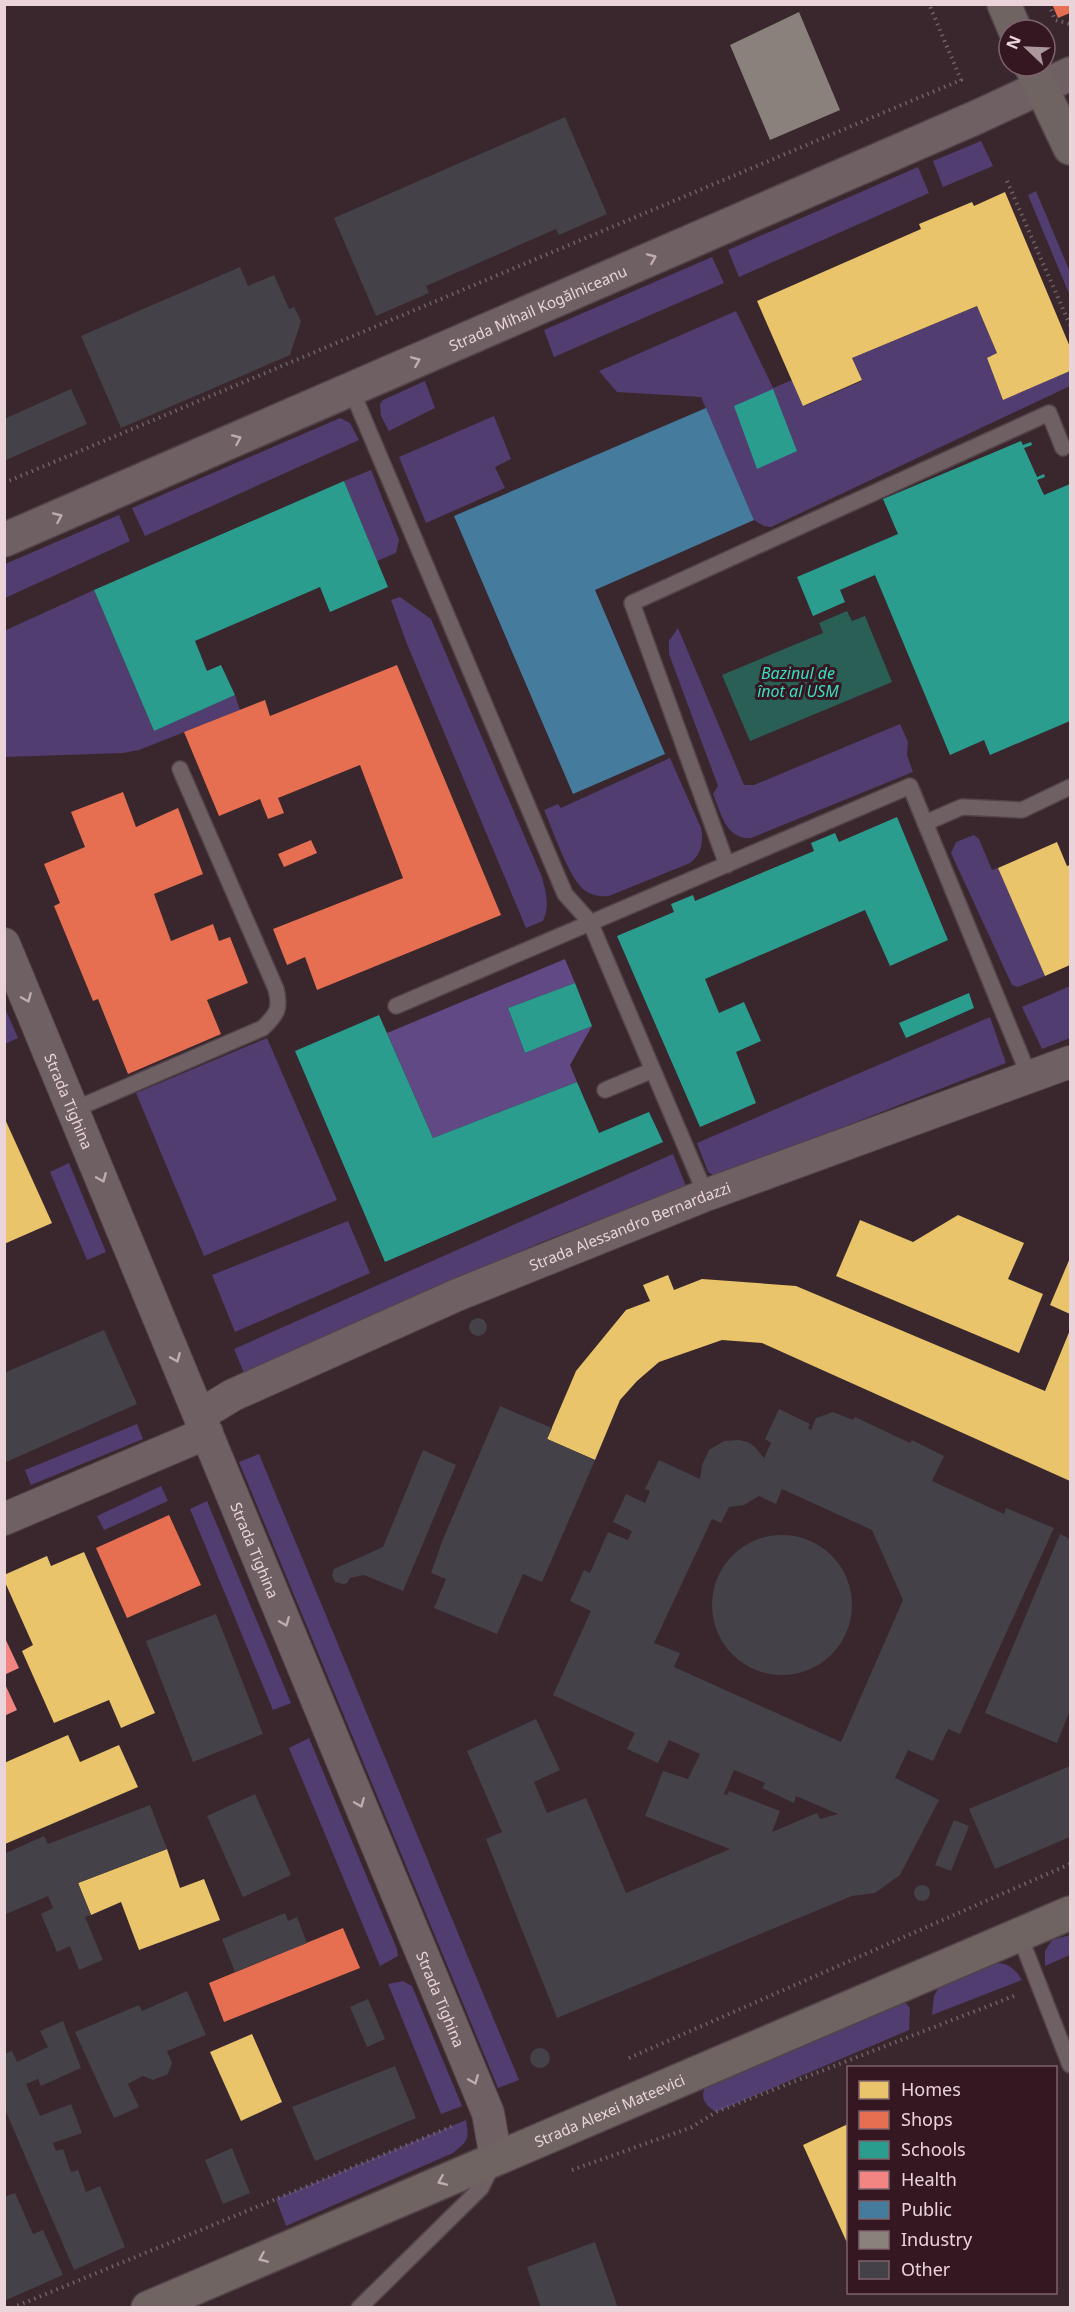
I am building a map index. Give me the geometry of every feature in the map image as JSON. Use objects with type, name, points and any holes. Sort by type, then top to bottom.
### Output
[{"type":"main road","points":[[1004,4],[1010,18]]},
{"type":"main road","name":"Strada Mihail Kogălniceanu","points":[[4,540],[351,389],[1034,78]]},
{"type":"main road","points":[[1036,78],[1071,148]]},
{"type":"main road","name":"Strada Alexei Mateevici","points":[[148,2307],[1071,1913]]},
{"type":"street","name":"Strada Tighina","points":[[4,944],[488,2113],[496,2158]]},
{"type":"street","name":"Strada Alessandro Bernardazzi","points":[[4,1519],[203,1424],[233,1395],[457,1295],[706,1195],[1071,1062]]},
{"type":"lane","points":[[351,389],[565,894],[590,922],[706,1195]]},
{"type":"lane","points":[[727,865],[632,603],[1049,413],[1063,448]]},
{"type":"lane","points":[[74,1110],[263,1028],[275,1016],[279,1003],[276,989],[180,769]]},
{"type":"lane","points":[[396,1006],[910,786],[1030,1078]]},
{"type":"lane","points":[[925,822],[962,807],[1022,810],[1071,787]]},
{"type":"lane","points":[[605,1089],[653,1070]]},
{"type":"lane","points":[[1019,1934],[1071,2065]]},
{"type":"lane","points":[[359,2307],[481,2188],[496,2158]]},
{"type":"path","points":[[4,483],[961,80],[929,4]]},
{"type":"path","points":[[1048,4],[1055,20],[1071,24]]},
{"type":"path","points":[[1007,181],[1071,325]]},
{"type":"path","points":[[627,2059],[1071,1864]]},
{"type":"path","points":[[716,2112],[1039,1986]]},
{"type":"path","points":[[12,2307],[488,2113]]},
{"type":"shaded area","points":[[981,141],[993,166],[943,187],[933,161]]},
{"type":"shaded area","points":[[918,167],[929,193],[739,277],[728,250]]},
{"type":"shaded area","points":[[1036,191],[1070,272],[1070,296],[1028,195]]},
{"type":"shaded area","points":[[712,257],[724,283],[554,357],[544,330]]},
{"type":"shaded area","points":[[977,306],[997,353],[987,359],[1003,399],[1070,371],[1070,386],[771,527],[754,520],[701,397],[617,392],[599,371],[736,311],[773,388],[792,380],[804,406],[862,381],[852,358]]},
{"type":"shaded area","points":[[425,381],[435,408],[389,431],[381,416],[380,404],[383,400]]},
{"type":"shaded area","points":[[494,416],[511,459],[495,467],[505,488],[426,523],[399,457]]},
{"type":"shaded area","points":[[340,418],[350,423],[359,440],[145,536],[132,508]]},
{"type":"shaded area","points":[[371,470],[399,540],[396,553],[377,561],[344,481]]},
{"type":"shaded area","points":[[119,515],[130,541],[5,598],[5,564]]},
{"type":"shaded area","points":[[94,590],[154,731],[235,695],[240,710],[139,750],[123,753],[5,757],[4,631]]},
{"type":"shaded area","points":[[400,597],[431,619],[542,877],[547,899],[545,915],[543,921],[526,928],[407,644],[391,600]]},
{"type":"shaded area","points":[[678,628],[744,785],[754,785],[900,724],[908,742],[907,755],[913,772],[751,838],[736,835],[722,817],[713,794],[718,786],[669,654],[669,641]]},
{"type":"shaded area","points":[[670,758],[701,828],[702,843],[697,856],[690,863],[609,896],[598,896],[588,892],[576,881],[571,872],[544,810],[558,804],[561,808]]},
{"type":"shaded area","points":[[974,835],[979,839],[992,870],[998,868],[1045,976],[1018,987],[1012,985],[951,853],[956,842]]},
{"type":"shaded area","points":[[565,959],[575,983],[508,1008],[525,1053],[592,1026],[570,1065],[577,1082],[433,1138],[387,1033]]},
{"type":"shaded area","points":[[1070,986],[1070,1038],[1042,1049],[1022,1007]]},
{"type":"shaded area","points":[[4,1006],[18,1038],[5,1044],[4,1044]]},
{"type":"shaded area","points":[[990,1017],[1006,1063],[716,1177],[708,1172],[697,1143]]},
{"type":"shaded area","points":[[267,1038],[337,1200],[204,1256],[136,1093]]},
{"type":"shaded area","points":[[673,1154],[686,1186],[542,1242],[244,1373],[234,1349]]},
{"type":"shaded area","points":[[69,1163],[106,1252],[87,1260],[50,1172]]},
{"type":"shaded area","points":[[348,1221],[370,1273],[235,1332],[212,1275]]},
{"type":"shaded area","points":[[137,1424],[143,1439],[31,1485],[25,1470]]},
{"type":"shaded area","points":[[259,1454],[519,2080],[498,2088],[239,1462]]},
{"type":"shaded area","points":[[161,1486],[168,1501],[104,1530],[97,1516]]},
{"type":"shaded area","points":[[207,1501],[291,1703],[273,1710],[190,1509]]},
{"type":"shaded area","points":[[309,1738],[397,1949],[398,1956],[380,1966],[289,1748]]},
{"type":"shaded area","points":[[1070,1935],[1070,1955],[1045,1966],[1045,1951],[1052,1940]]},
{"type":"shaded area","points":[[995,1963],[1011,1967],[1022,1980],[932,2015],[934,1996],[939,1987]]},
{"type":"shaded area","points":[[403,1981],[412,1986],[462,2106],[441,2114],[388,1984]]},
{"type":"shaded area","points":[[905,2002],[910,2008],[909,2030],[716,2112],[704,2101],[703,2094],[706,2086]]},
{"type":"shaded area","points":[[466,2120],[467,2139],[453,2153],[286,2226],[276,2199]]},
{"type":"water","name":"Bazinul de înot al USM","points":[[847,611],[852,621],[865,616],[892,682],[750,741],[722,675],[823,633],[819,623]]},
{"type":"building: Homes","points":[[1005,192],[1070,347],[1070,371],[1003,400],[987,358],[997,353],[977,306],[852,358],[862,380],[803,406],[757,301],[921,229],[919,224],[972,202],[974,206]]},
{"type":"building: Homes","points":[[1057,842],[1067,866],[1070,865],[1070,965],[1045,976],[998,868]]},
{"type":"building: Homes","points":[[4,1117],[52,1223],[4,1244]]},
{"type":"building: Homes","points":[[958,1215],[1024,1243],[1008,1279],[1043,1294],[1019,1353],[836,1276],[860,1220],[913,1242]]},
{"type":"building: Homes","points":[[1070,1258],[1070,1314],[1050,1305]]},
{"type":"building: Homes","points":[[668,1275],[674,1290],[702,1279],[796,1286],[1045,1391],[1070,1330],[1070,1481],[762,1343],[722,1340],[659,1362],[620,1400],[595,1460],[547,1439],[576,1371],[626,1310],[650,1301],[643,1285]]},
{"type":"building: Homes","points":[[84,1552],[155,1713],[121,1728],[109,1700],[54,1723],[22,1651],[33,1645],[4,1580],[4,1575],[47,1556],[51,1566]]},
{"type":"building: Homes","points":[[68,1735],[80,1762],[119,1745],[138,1787],[5,1844],[4,1763]]},
{"type":"building: Homes","points":[[167,1849],[180,1888],[204,1879],[220,1920],[139,1950],[121,1902],[91,1915],[78,1883]]},
{"type":"building: Homes","points":[[252,2034],[282,2102],[241,2121],[210,2052]]},
{"type":"building: Homes","points":[[847,2124],[847,2243],[803,2145]]},
{"type":"building: Shops","points":[[1052,4],[1070,4],[1070,13],[1058,18]]},
{"type":"building: Shops","points":[[397,665],[501,915],[317,990],[305,957],[287,965],[273,929],[403,878],[360,765],[278,798],[284,813],[268,819],[260,799],[219,816],[184,732],[265,700],[270,716]]},
{"type":"building: Shops","points":[[123,792],[136,827],[178,808],[203,874],[154,894],[171,941],[213,924],[219,941],[230,937],[248,983],[207,1000],[221,1034],[128,1074],[98,999],[93,1001],[54,906],[60,903],[44,864],[85,847],[71,812]]},
{"type":"building: Shops","points":[[311,840],[317,853],[284,867],[278,854]]},
{"type":"building: Shops","points":[[169,1515],[201,1585],[127,1618],[96,1548]]},
{"type":"building: Shops","points":[[343,1928],[360,1968],[224,2022],[209,1983]]},
{"type":"building: Schools","points":[[773,389],[797,451],[757,469],[734,406]]},
{"type":"building: Schools","points":[[1021,441],[1023,445],[1031,442],[1032,445],[1024,448],[1037,477],[1044,474],[1045,477],[1037,480],[1044,495],[1070,484],[1070,721],[990,755],[984,740],[950,755],[875,575],[840,590],[845,602],[813,616],[797,577],[898,534],[883,499]]},
{"type":"building: Schools","points":[[344,481],[388,587],[330,612],[320,587],[195,641],[207,671],[221,665],[235,695],[154,731],[94,590]]},
{"type":"building: Schools","points":[[897,817],[948,940],[890,966],[865,910],[705,979],[719,1013],[744,1002],[761,1041],[736,1052],[756,1103],[700,1127],[617,936],[674,912],[671,904],[693,895],[695,901],[814,851],[811,843],[835,833],[839,842]]},
{"type":"building: Schools","points":[[575,983],[592,1026],[525,1053],[508,1008]]},
{"type":"building: Schools","points":[[969,993],[974,1008],[906,1038],[899,1023]]},
{"type":"building: Schools","points":[[379,1015],[433,1138],[577,1082],[599,1133],[649,1112],[663,1142],[385,1262],[295,1051]]},
{"type":"building: Health","points":[[4,1636],[19,1668],[4,1675]]},
{"type":"building: Health","points":[[4,1682],[17,1710],[4,1716]]},
{"type":"building: Public","points":[[706,408],[754,520],[595,590],[665,754],[573,794],[454,516]]},
{"type":"building: Industry","points":[[799,12],[840,110],[770,140],[730,45]]},
{"type":"building: Other","points":[[565,117],[607,214],[559,235],[556,229],[426,286],[429,293],[376,316],[334,218]]},
{"type":"building: Other","points":[[240,267],[248,286],[274,275],[289,309],[294,307],[301,321],[290,355],[121,428],[81,336]]},
{"type":"building: Other","points":[[71,389],[87,424],[4,461],[4,419]]},
{"type":"building: Other","points":[[478,1318],[486,1323],[487,1327],[482,1335],[478,1336],[470,1331],[469,1327],[474,1319]]},
{"type":"building: Other","points":[[104,1330],[137,1404],[4,1463],[4,1373]]},
{"type":"building: Other","points":[[500,1406],[552,1428],[547,1439],[595,1460],[542,1582],[523,1574],[497,1634],[434,1608],[446,1579],[431,1573],[443,1539]]},
{"type":"building: Other","points":[[779,1409],[810,1424],[808,1428],[811,1430],[816,1418],[833,1412],[853,1420],[855,1417],[910,1443],[912,1440],[944,1456],[932,1481],[1004,1514],[1006,1508],[1054,1528],[960,1734],[948,1729],[933,1761],[908,1750],[895,1778],[939,1800],[900,1875],[875,1893],[852,1896],[557,2018],[486,1839],[502,1832],[467,1751],[536,1719],[560,1770],[534,1782],[547,1813],[586,1798],[626,1893],[730,1849],[645,1816],[663,1771],[688,1779],[700,1754],[669,1740],[658,1763],[627,1749],[635,1733],[553,1695],[591,1611],[570,1601],[584,1570],[590,1573],[608,1532],[628,1540],[632,1531],[613,1522],[626,1494],[645,1503],[650,1491],[645,1489],[659,1460],[700,1479],[702,1465],[709,1450],[724,1441],[739,1440],[755,1447],[764,1458],[771,1443],[765,1439]],"holes":[[[782,1489],[872,1530],[903,1600],[841,1742],[674,1667],[680,1653],[654,1643],[712,1519],[721,1523],[729,1507],[744,1505],[759,1496],[776,1504]],[[734,1770],[765,1783],[762,1788],[794,1803],[796,1796],[838,1814],[820,1819],[817,1813],[772,1832],[780,1811],[729,1791],[727,1795],[724,1794]]]},
{"type":"building: Other","points":[[423,1450],[456,1465],[403,1591],[364,1575],[350,1578],[347,1583],[343,1584],[335,1582],[332,1575],[334,1569],[383,1547]]},
{"type":"building: Other","points":[[1060,1534],[1070,1539],[1070,1710],[1057,1743],[985,1713]]},
{"type":"building: Other","points":[[782,1535],[809,1540],[831,1556],[847,1578],[852,1605],[847,1632],[831,1654],[809,1670],[782,1675],[755,1670],[733,1654],[717,1632],[712,1605],[717,1578],[733,1556],[755,1540]]},
{"type":"building: Other","points":[[216,1614],[263,1734],[193,1762],[146,1641]]},
{"type":"building: Other","points":[[1070,1766],[1070,1837],[995,1869],[969,1809]]},
{"type":"building: Other","points":[[255,1794],[291,1875],[243,1897],[207,1816]]},
{"type":"building: Other","points":[[150,1805],[167,1849],[78,1883],[91,1915],[85,1917],[103,1960],[79,1970],[70,1946],[57,1952],[41,1914],[53,1908],[48,1896],[4,1915],[4,1854],[44,1836],[48,1844]]},
{"type":"building: Other","points":[[954,1820],[969,1826],[951,1871],[935,1865]]},
{"type":"building: Other","points":[[919,1885],[925,1885],[930,1893],[928,1899],[919,1901],[914,1896],[914,1890]]},
{"type":"building: Other","points":[[285,1913],[288,1921],[297,1917],[307,1943],[235,1972],[222,1939]]},
{"type":"building: Other","points":[[187,1991],[206,2035],[167,2051],[172,2063],[168,2074],[153,2080],[143,2076],[128,2084],[139,2107],[114,2118],[75,2032],[139,2005],[142,2011]]},
{"type":"building: Other","points":[[368,1999],[385,2039],[367,2047],[350,2007]]},
{"type":"building: Other","points":[[63,2021],[81,2068],[41,2086],[38,2079],[26,2084],[40,2116],[71,2104],[82,2133],[53,2143],[56,2151],[63,2149],[71,2172],[78,2170],[86,2192],[100,2186],[125,2247],[74,2270],[4,2107],[4,2054],[12,2051],[17,2062],[48,2047],[40,2031]]},
{"type":"building: Other","points":[[540,2048],[547,2051],[550,2058],[547,2065],[540,2068],[533,2065],[530,2058],[533,2051]]},
{"type":"building: Other","points":[[395,2066],[416,2118],[315,2161],[292,2107]]},
{"type":"building: Other","points":[[232,2148],[250,2193],[223,2204],[205,2160]]},
{"type":"building: Other","points":[[15,2193],[33,2234],[43,2230],[63,2275],[4,2301],[4,2197]]},
{"type":"building: Other","points":[[595,2242],[618,2308],[541,2308],[527,2267]]}]
